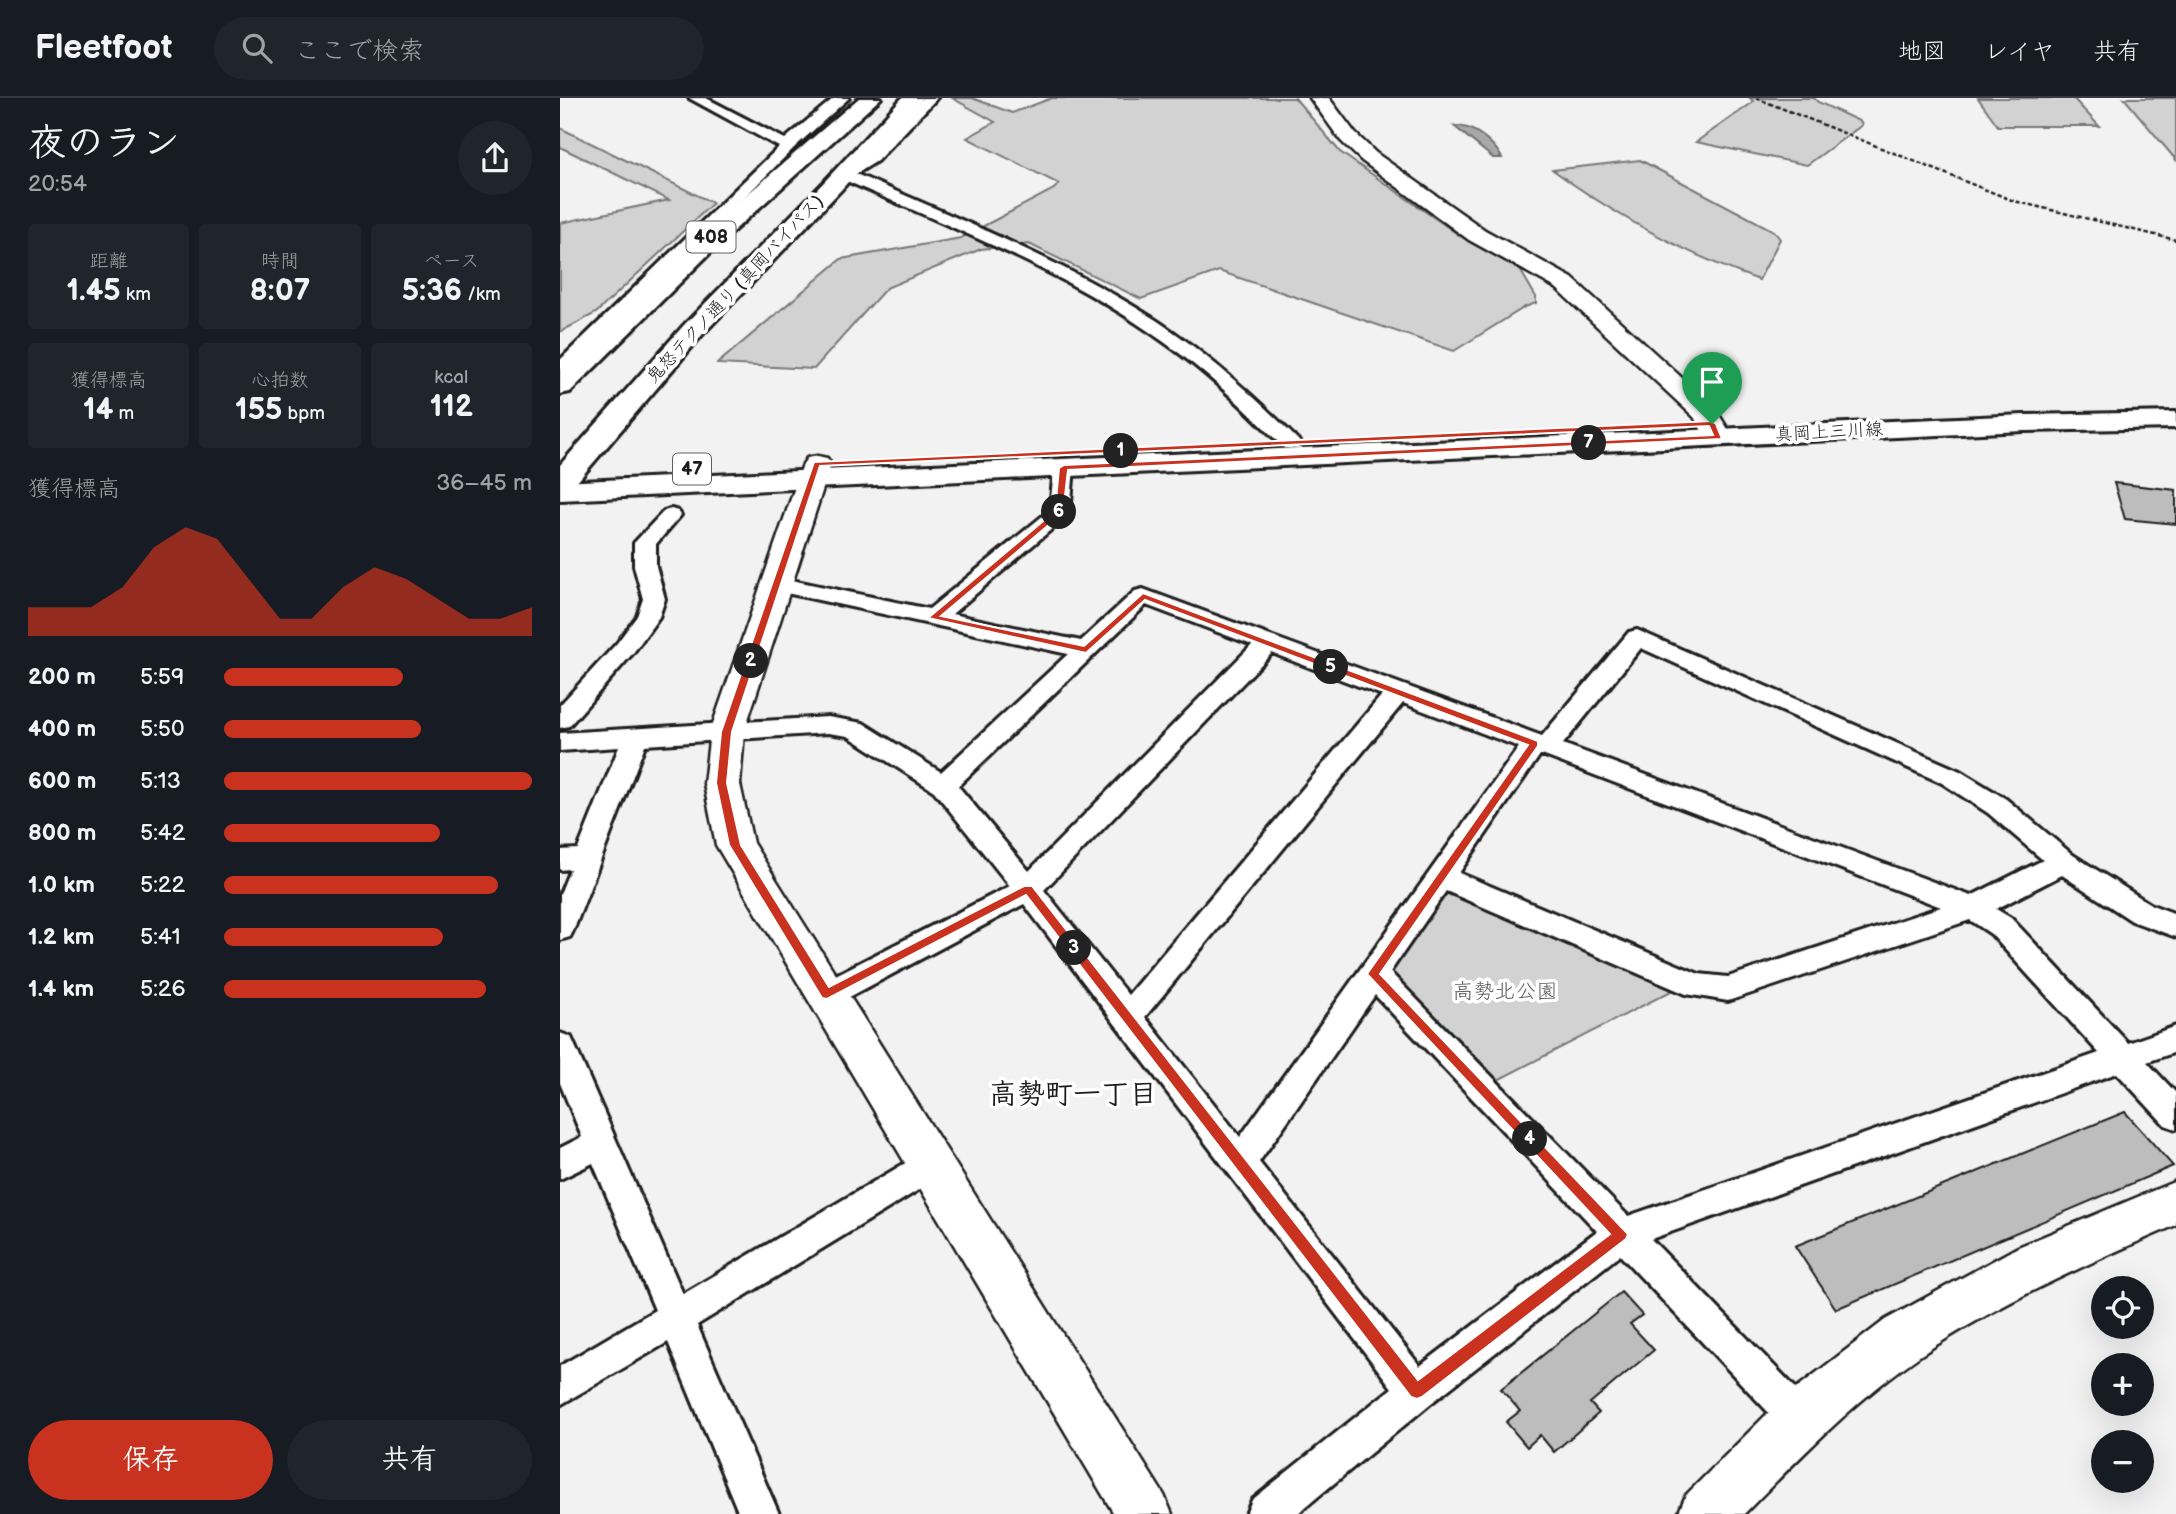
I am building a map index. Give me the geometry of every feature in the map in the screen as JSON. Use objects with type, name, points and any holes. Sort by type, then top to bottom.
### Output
[{"type":"main road","name":"408","points":[[560,386],[698,248],[871,98]]},
{"type":"main road","name":"鬼怒テクノ通り (真岡バイパス)","points":[[562,481],[684,341],[803,215],[845,175],[913,98]]},
{"type":"main road","name":"真岡上三川線","points":[[562,481],[814,472],[1064,468],[2015,411],[2176,408]]},
{"type":"main road","name":"真岡上三川線","points":[[814,472],[1292,443],[2176,420]]},
{"type":"street","points":[[696,98],[782,143],[791,143]]},
{"type":"street","points":[[560,370],[791,143],[842,98]]},
{"type":"street","points":[[845,175],[872,158],[930,98]]},
{"type":"street","points":[[1319,98],[1348,137],[1369,157],[1477,235],[1564,283],[1705,412],[1715,430]]},
{"type":"street","points":[[845,175],[1016,251],[1095,291],[1149,323],[1242,394],[1292,443]]},
{"type":"street","points":[[933,618],[1060,512],[1064,468]]},
{"type":"street","points":[[814,472],[727,732],[722,783],[735,845],[1146,1514]]},
{"type":"street","points":[[560,720],[625,648],[648,617],[654,599],[645,566],[645,543],[671,515]]},
{"type":"street","points":[[777,584],[1086,650]]},
{"type":"street","points":[[943,785],[1143,596],[1973,908],[2001,926],[2176,1115]]},
{"type":"street","points":[[1240,1163],[1441,877],[1541,746],[1637,637],[1951,777],[1997,806],[2063,862],[2142,914],[2176,926]]},
{"type":"street","points":[[827,994],[1028,889],[1268,643]]},
{"type":"street","points":[[1127,1017],[1398,692]]},
{"type":"street","points":[[560,742],[828,725],[854,729],[943,785],[1028,889],[1417,1391]]},
{"type":"street","points":[[560,929],[635,738]]},
{"type":"street","points":[[560,860],[588,858]]},
{"type":"street","points":[[1441,877],[1696,986],[1728,989],[1973,908],[2063,862]]},
{"type":"street","points":[[1373,974],[1800,1419]]},
{"type":"street","points":[[1266,1514],[1417,1391],[1621,1234],[2176,1039]]},
{"type":"street","points":[[560,1046],[759,1514]]},
{"type":"street","points":[[560,1164],[600,1144]]},
{"type":"street","points":[[560,1387],[931,1165]]},
{"type":"street","points":[[1705,1514],[1800,1419],[1903,1338],[2000,1280],[2176,1203]]},
{"type":"path","points":[[1756,98],[2014,201],[2176,240]]},
{"type":"green space","points":[[952,98],[972,98],[1012,113],[1052,98],[1295,98],[1340,152],[1462,237],[1511,254],[1536,297],[1536,303],[1525,307],[1454,351],[1219,271],[1141,299],[1029,244],[981,249],[886,288],[814,369],[717,364],[841,259],[961,238],[1059,184],[967,138],[995,122]]},
{"type":"green space","points":[[1750,98],[1814,98],[1861,122],[1862,125],[1807,165],[1696,142],[1749,105],[1753,101]]},
{"type":"green space","points":[[1978,98],[2073,98],[2099,126],[1998,126]]},
{"type":"green space","points":[[2124,98],[2176,98],[2176,160]]},
{"type":"green space","points":[[560,128],[713,203],[596,313],[560,332],[560,223],[669,200],[560,147]]},
{"type":"green space","points":[[1640,160],[1774,231],[1780,239],[1759,280],[1678,246],[1601,203],[1553,170]]},
{"type":"green space","name":"高勢北公園","points":[[1447,892],[1473,896],[1675,989],[1492,1083],[1386,969]]},
{"type":"shaded area","points":[[1454,126],[1469,128],[1482,136],[1502,158],[1493,158]]},
{"type":"building","points":[[2114,483],[2176,490],[2176,524],[2125,519]]},
{"type":"building","points":[[2125,1112],[2173,1166],[1836,1309],[1795,1246]]},
{"type":"building","points":[[1621,1292],[1642,1315],[1630,1324],[1654,1350],[1590,1403],[1599,1413],[1554,1452],[1540,1435],[1527,1447],[1506,1422],[1520,1411],[1501,1389]]},
{"type":"district","name":"高勢町一丁目","points":[[1073,1094]]},
{"type":"route","points":[[1712,424],[1719,437],[1064,468],[1060,512],[933,618],[1086,650],[1143,596],[1535,743],[1373,974],[1621,1234],[1417,1391],[1028,889],[827,994],[735,845],[722,783],[727,732],[817,464],[1712,424]]}]
